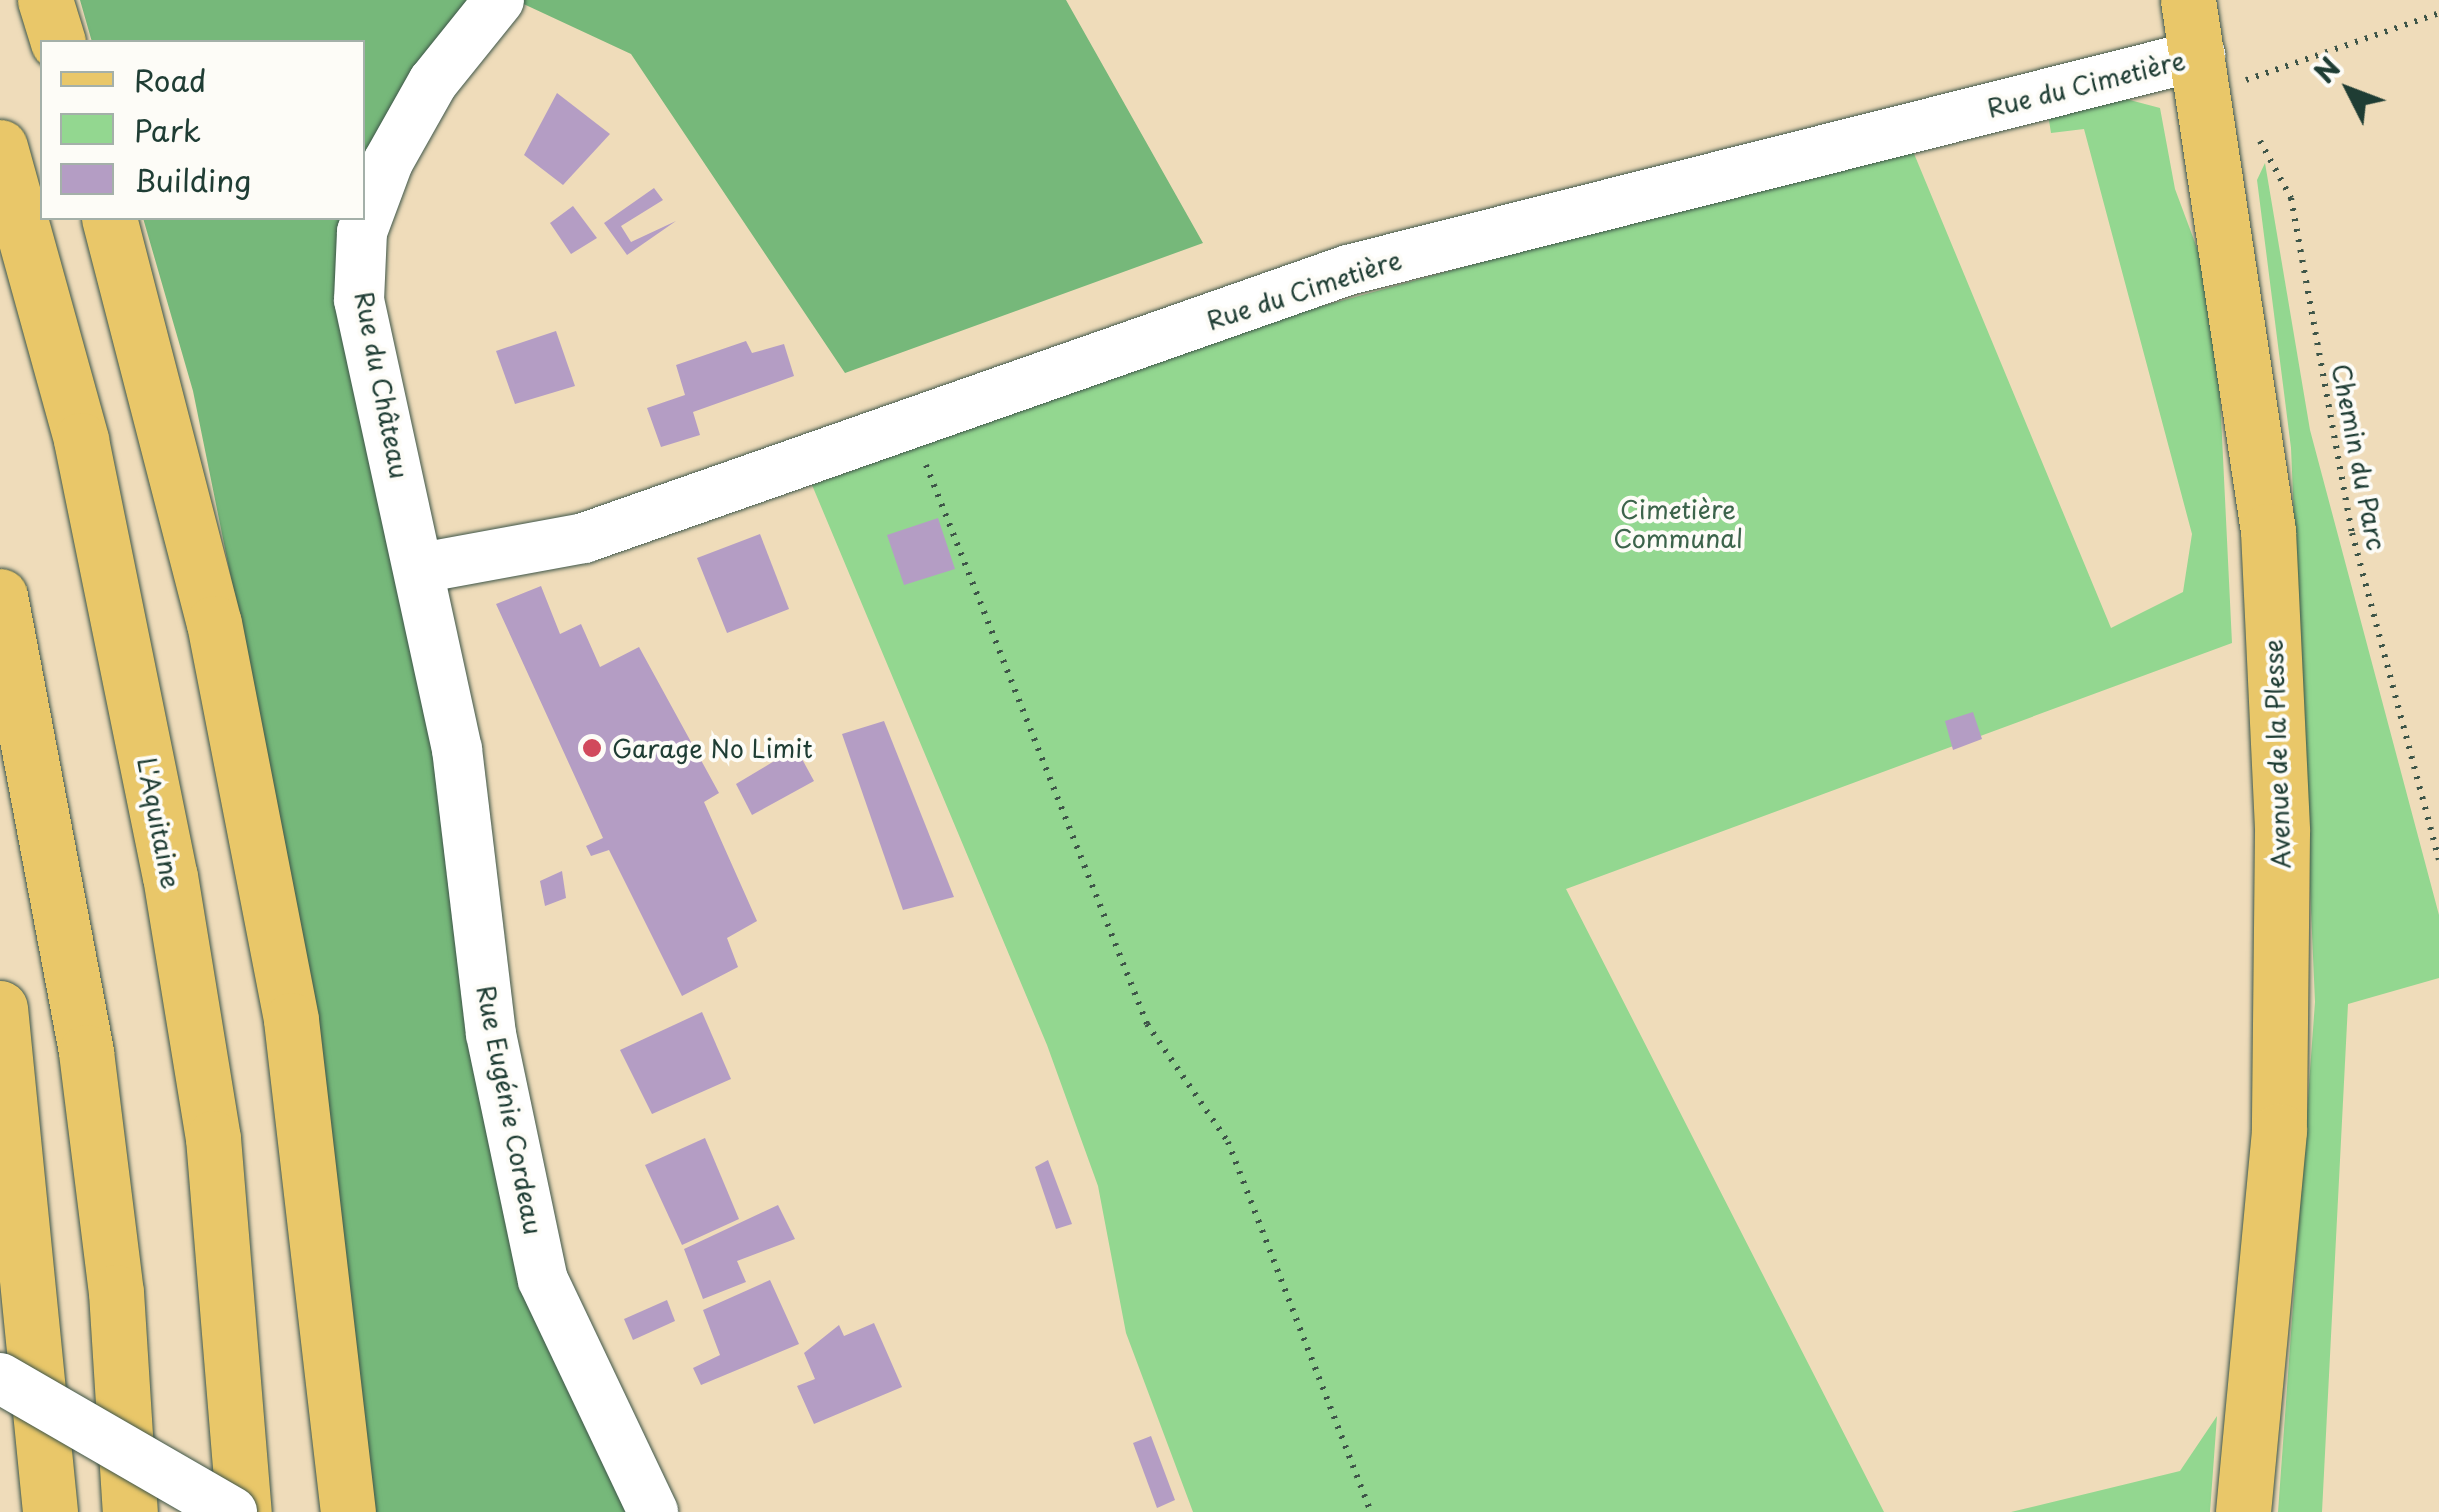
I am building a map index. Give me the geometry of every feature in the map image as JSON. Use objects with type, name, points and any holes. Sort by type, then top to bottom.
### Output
[{"type":"main road","points":[[45,0],[57,40]]},
{"type":"main road","name":"Avenue de la Plesse","points":[[2188,0],[2204,74],[2268,531],[2282,832],[2280,1131],[2243,1512]]},
{"type":"main road","name":"L'Aquitaine","points":[[0,147],[81,440],[170,876],[213,1138],[244,1512]]},
{"type":"main road","points":[[111,220],[214,623],[291,1020],[348,1512]]},
{"type":"main road","points":[[0,596],[86,1052],[116,1292],[130,1512]]},
{"type":"main road","points":[[0,1008],[50,1512]]},
{"type":"street","name":"Rue du Château","points":[[421,568],[359,300],[362,232],[433,82],[499,0]]},
{"type":"street","name":"Rue du Cimetière","points":[[421,568],[584,538],[911,427],[1348,270],[1968,114],[2204,74]]},
{"type":"street","name":"Rue Eugénie Cordeau","points":[[421,568],[457,749],[490,1034],[543,1280],[653,1512]]},
{"type":"street","points":[[0,1378],[232,1512]]},
{"type":"path","points":[[2204,74],[2439,13]]},
{"type":"path","name":"Chemin du Parc","points":[[2204,74],[2238,100],[2291,198],[2352,533],[2439,860]]},
{"type":"path","points":[[911,427],[1147,1024],[1228,1142],[1372,1512]]},
{"type":"green space","points":[[80,0],[499,0],[362,232],[491,1034],[633,1512],[362,1512],[286,849],[193,391],[144,220],[365,220],[365,40],[91,40]]},
{"type":"green space","points":[[515,0],[1066,0],[1203,243],[845,373],[631,54]]},
{"type":"green space","name":"Cimetière Communal","points":[[2107,94],[2160,108],[2175,189],[2203,264],[2218,354],[2232,643],[1566,889],[1884,1512],[1193,1512],[1126,1333],[1098,1186],[1047,1045],[812,485],[1268,321],[1910,144],[2111,628],[2183,592],[2192,534],[2084,129],[2051,133],[2047,108]]},
{"type":"green space","points":[[2265,163],[2310,430],[2439,915],[2439,978],[2348,1004],[2322,1512],[2278,1512],[2315,1002],[2291,448],[2257,180]]},
{"type":"green space","points":[[2217,1416],[2210,1512],[2011,1512],[2180,1471]]},
{"type":"building","points":[[557,93],[610,134],[563,185],[524,155]]},
{"type":"building","points":[[654,188],[663,200],[621,226],[631,242],[676,221],[627,255],[604,223]]},
{"type":"building","points":[[573,206],[597,238],[571,254],[550,223]]},
{"type":"building","points":[[556,331],[575,386],[515,404],[496,351]]},
{"type":"building","points":[[746,341],[752,353],[784,344],[794,376],[693,412],[700,435],[661,447],[647,408],[685,395],[676,365]]},
{"type":"building","points":[[938,518],[955,569],[904,585],[887,535]]},
{"type":"building","points":[[760,534],[789,609],[727,633],[697,558]]},
{"type":"building","points":[[541,586],[560,634],[581,624],[600,667],[639,647],[719,793],[704,802],[757,921],[727,938],[738,967],[682,996],[609,850],[591,856],[586,846],[603,838],[496,604]]},
{"type":"building","points":[[1973,712],[1982,739],[1953,750],[1945,721]]},
{"type":"building","points":[[884,721],[954,897],[903,910],[842,734]]},
{"type":"building","points":[[796,748],[814,781],[752,815],[736,784]]},
{"type":"building","points":[[562,871],[566,898],[545,906],[540,881]]},
{"type":"building","points":[[702,1012],[731,1079],[652,1114],[620,1050]]},
{"type":"building","points":[[705,1138],[739,1219],[682,1245],[645,1165]]},
{"type":"building","points":[[1048,1160],[1072,1224],[1056,1229],[1035,1167]]},
{"type":"building","points":[[778,1205],[795,1239],[737,1261],[746,1282],[703,1299],[684,1249]]},
{"type":"building","points":[[770,1280],[799,1344],[701,1385],[693,1368],[720,1355],[703,1310]]},
{"type":"building","points":[[667,1300],[675,1321],[633,1340],[624,1319]]},
{"type":"building","points":[[874,1323],[902,1387],[814,1424],[797,1386],[815,1379],[804,1353],[839,1325],[844,1336]]},
{"type":"building","points":[[1151,1436],[1175,1500],[1157,1508],[1133,1443]]},
{"type":"place","name":"Garage No Limit","points":[[592,748]]}]
